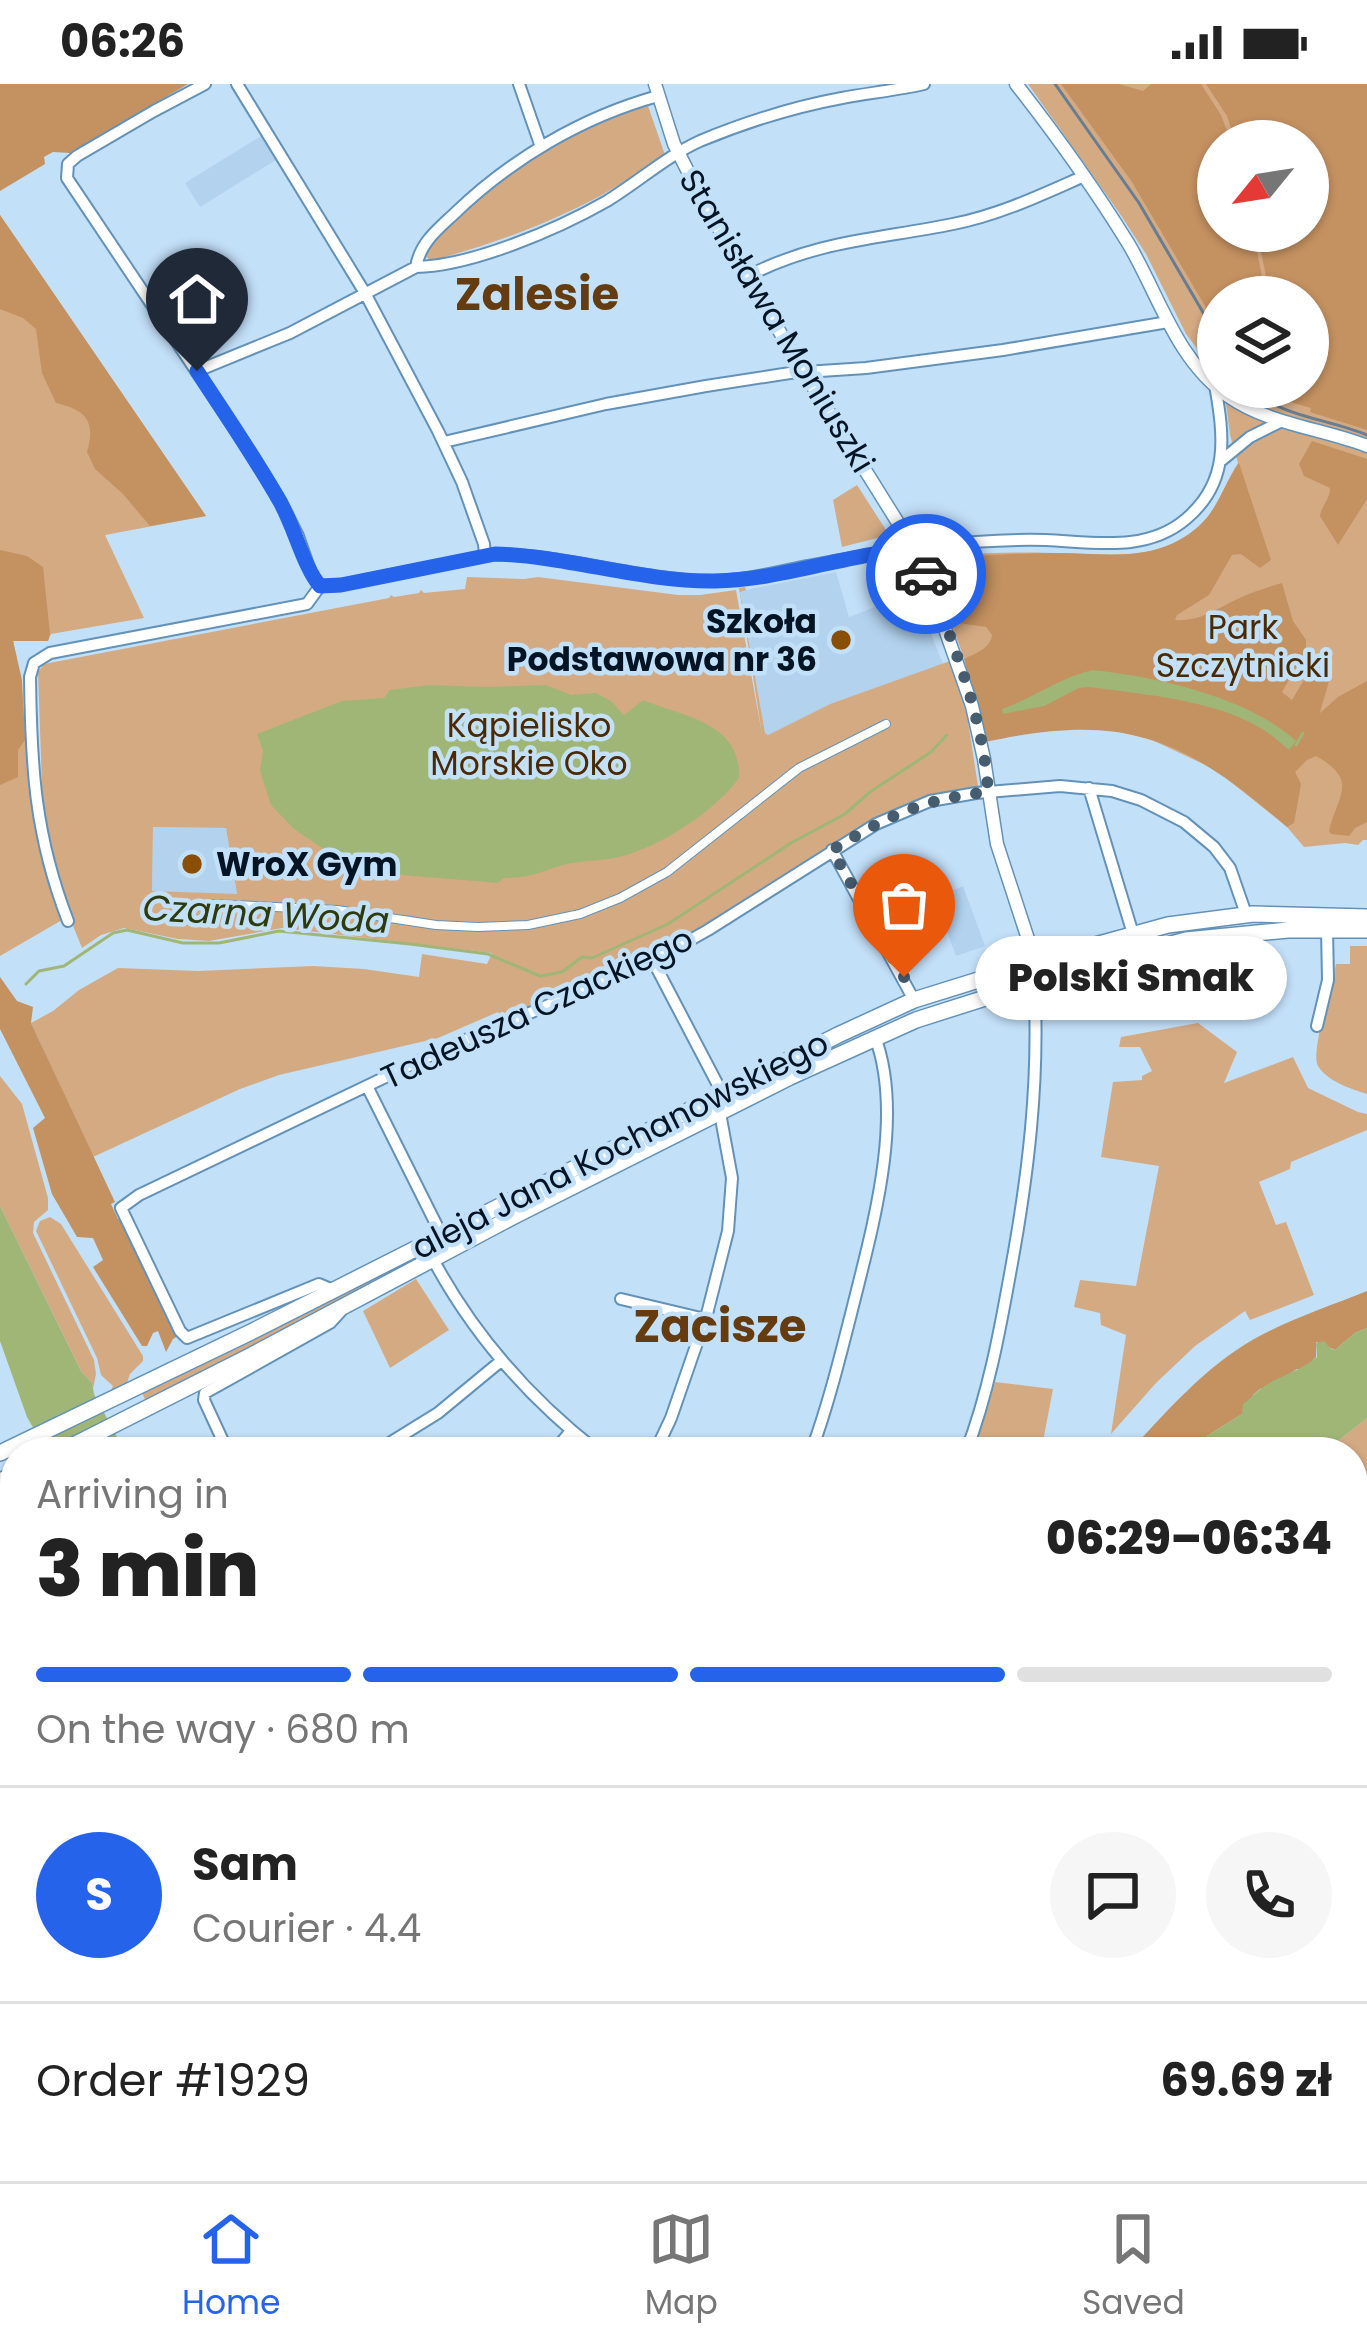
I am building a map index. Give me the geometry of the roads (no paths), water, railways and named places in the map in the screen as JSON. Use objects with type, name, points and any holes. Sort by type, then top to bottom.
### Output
[{"type":"main road","name":"aleja Jana Kochanowskiego","points":[[33,1437],[333,1290],[429,1251],[875,1036],[1034,982],[1247,923],[1367,916]]},
{"type":"main road","name":"aleja Jana Kochanowskiego","points":[[90,1437],[347,1303],[429,1251],[442,1236],[914,1000],[1185,922],[1367,930]]},
{"type":"street","points":[[206,84],[68,164],[66,172],[281,502],[320,586]]},
{"type":"street","points":[[237,84],[365,293],[462,482],[485,555]]},
{"type":"street","points":[[518,84],[541,147]]},
{"type":"street","points":[[197,371],[290,334],[416,267],[525,239],[604,202],[678,154],[751,121],[924,84]]},
{"type":"street","points":[[1016,84],[1132,250],[1168,322],[1197,366]]},
{"type":"street","points":[[416,267],[422,247],[502,173],[541,147],[657,90]]},
{"type":"street","name":"Stanisława Moniuszki","points":[[657,90],[678,154],[805,372],[916,549],[972,706],[997,844],[1028,938],[1034,982]]},
{"type":"street","points":[[748,276],[829,245],[991,214],[1084,176]]},
{"type":"street","points":[[443,442],[626,400],[805,372],[1003,350],[1168,322]]},
{"type":"street","points":[[320,586],[485,555],[520,555],[647,576],[718,581],[916,549],[1021,540],[1140,542],[1174,528],[1209,492],[1222,460],[1219,408]]},
{"type":"street","points":[[1249,408],[1367,446]]},
{"type":"street","points":[[1222,460],[1250,437],[1282,421]]},
{"type":"street","points":[[68,921],[36,807],[30,754],[29,677],[34,663],[50,652],[307,604],[320,586]]},
{"type":"street","points":[[212,904],[337,910],[478,927],[528,926],[580,914],[667,872],[799,768],[886,724]]},
{"type":"street","name":"Tadeusza Czackiego","points":[[333,1290],[319,1284],[185,1337],[124,1213],[140,1196],[457,1043],[653,961],[898,812],[929,801],[1060,787],[1112,791],[1141,800],[1194,829],[1214,847],[1230,868],[1247,923]]},
{"type":"street","points":[[1089,788],[1133,934]]},
{"type":"street","points":[[832,850],[914,1000]]},
{"type":"street","points":[[1316,1026],[1328,980],[1327,929]]},
{"type":"street","points":[[653,961],[718,1084],[731,1166],[731,1213],[705,1319],[662,1437]]},
{"type":"street","points":[[970,1437],[999,1339],[1018,1231],[1036,1078],[1034,982]]},
{"type":"street","points":[[816,1437],[841,1352],[876,1200],[887,1110],[875,1036]]},
{"type":"street","points":[[367,1086],[442,1236]]},
{"type":"street","points":[[429,1251],[464,1311],[501,1360],[579,1437]]},
{"type":"street","points":[[621,1299],[705,1319]]},
{"type":"street","name":"aleja Jana Kochanowskiego","points":[[221,1437],[205,1400],[208,1389],[332,1322],[347,1303]]},
{"type":"street","points":[[400,1437],[439,1413],[501,1360]]},
{"type":"street","points":[[566,1437],[571,1431]]},
{"type":"waterway","points":[[1296,745],[1303,733]]},
{"type":"waterway","name":"Czarna Woda","points":[[26,984],[39,971],[64,966],[113,933],[127,930],[183,943],[219,943],[279,931],[488,954],[540,976],[562,972],[582,957],[592,958],[668,924],[791,843],[845,814],[931,752],[947,735]]},
{"type":"tram line","points":[[1055,84],[1139,203],[1197,302]]},
{"type":"tram line","points":[[1283,408],[1367,435]]},
{"type":"place","name":"Szkoła Podstawowa nr 36","points":[[841,640]]},
{"type":"place","name":"WroX Gym","points":[[192,864]]},
{"type":"place","name":"Polski Smak","points":[[904,977]]},
{"type":"district","name":"Zalesie","points":[[537,294]]},
{"type":"district","name":"Zacisze","points":[[720,1326]]},
{"type":"park label","name":"Park Szczytnicki","points":[[1243,646]]},
{"type":"park label","name":"Kąpielisko Morskie Oko","points":[[529,744]]}]
